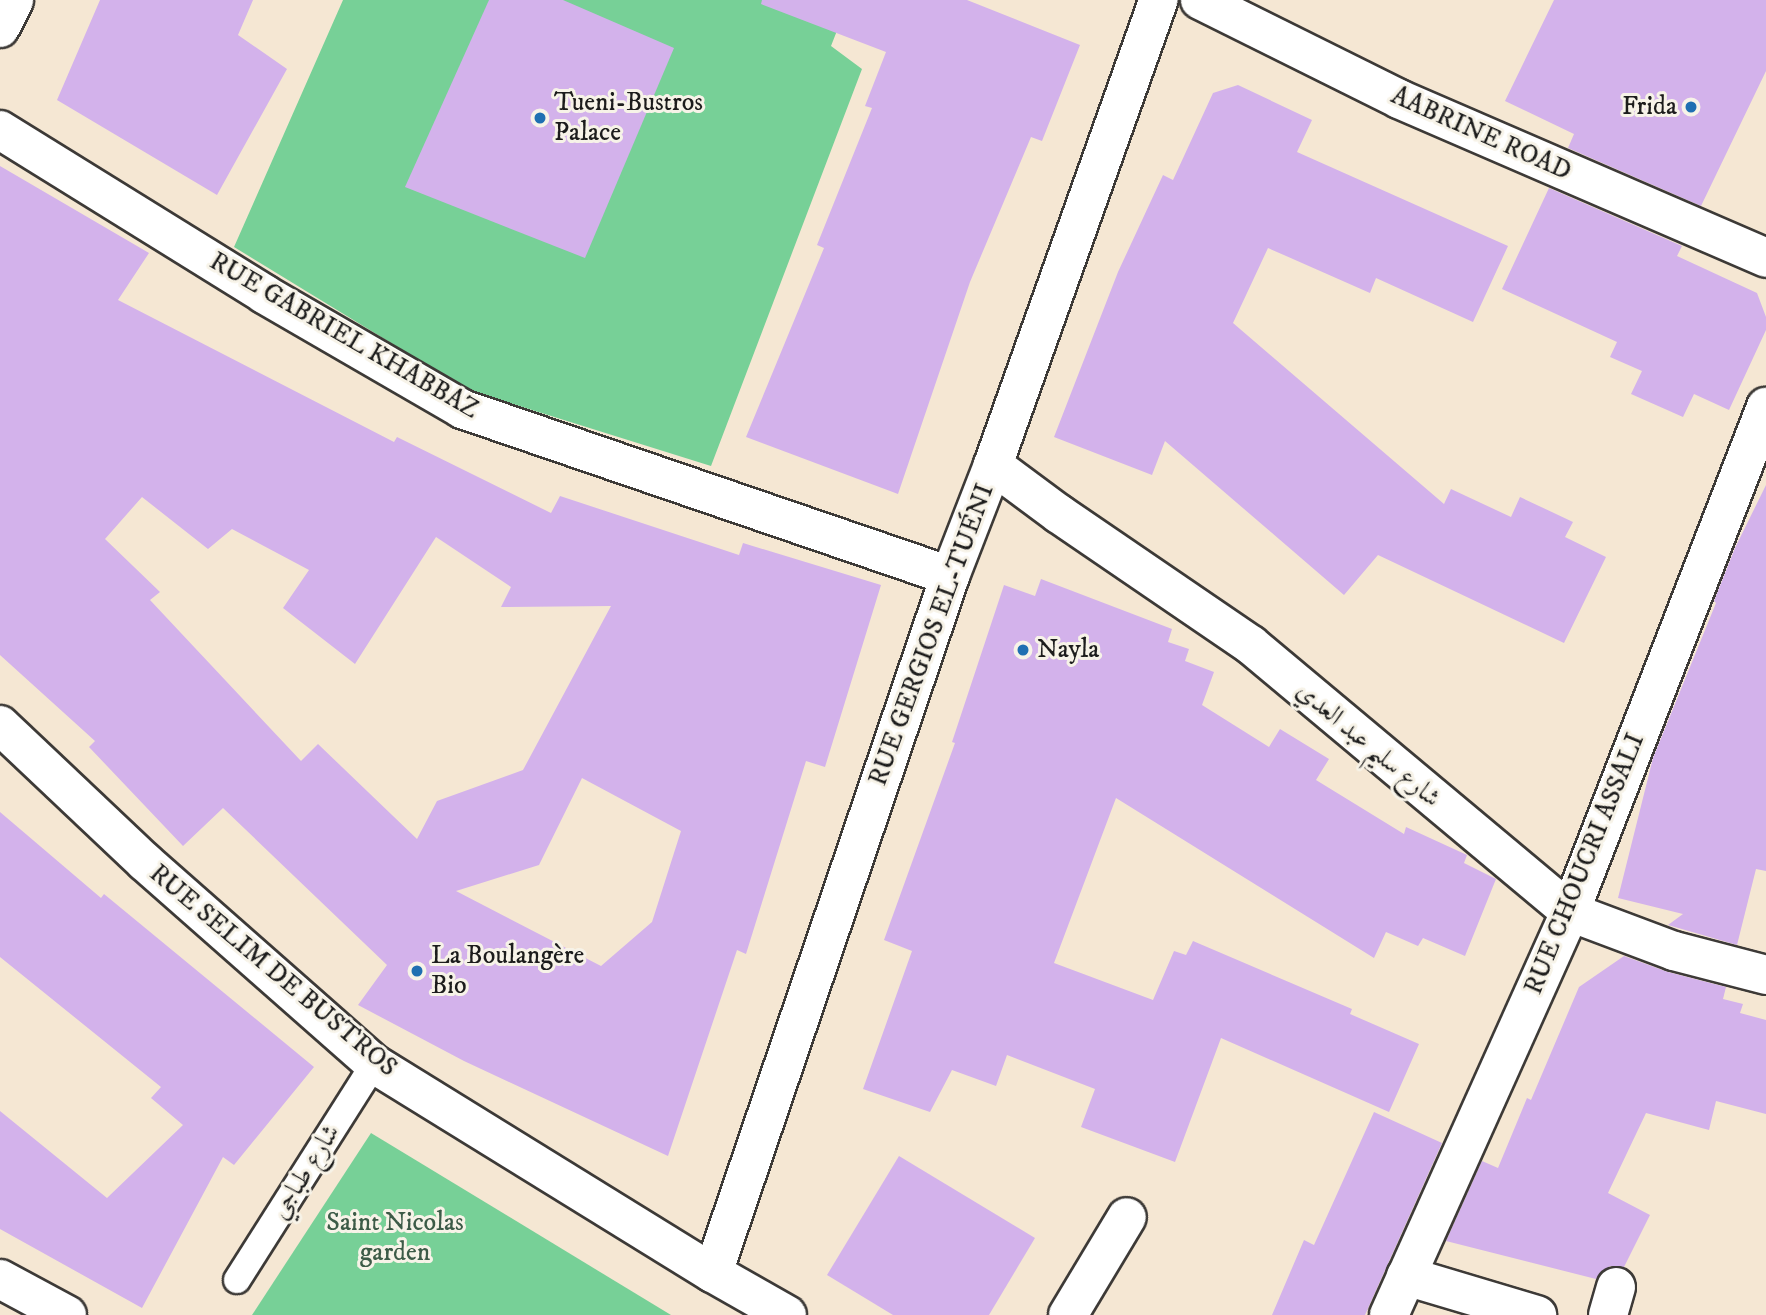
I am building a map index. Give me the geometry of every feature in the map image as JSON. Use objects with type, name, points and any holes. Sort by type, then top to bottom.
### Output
[{"type":"main road","points":[[0,28],[14,0]]},
{"type":"main road","name":"RUE GERGIOS EL-TUÉNI","points":[[713,1273],[950,576],[993,465],[1159,0]]},
{"type":"main road","name":"AABRINE ROAD","points":[[1200,0],[1399,99],[1766,258]]},
{"type":"main road","name":"RUE GABRIEL KHABBAZ","points":[[0,130],[264,294],[463,409],[950,576]]},
{"type":"main road","name":"RUE CHOUCRI ASSALI","points":[[1389,1315],[1570,912],[1756,460],[1766,407]]},
{"type":"main road","name":"شارع سليم عبد العدي","points":[[993,465],[1059,514],[1251,645],[1570,912],[1675,951],[1766,975]]},
{"type":"main road","name":"RUE SELIM DE BUSTROS","points":[[0,724],[145,862],[374,1064],[713,1273],[787,1315]]},
{"type":"main road","points":[[1068,1315],[1127,1217]]},
{"type":"main road","points":[[1406,1276],[1537,1315]]},
{"type":"main road","points":[[0,1279],[67,1315]]},
{"type":"lane","name":"شارع طباجي","points":[[237,1280],[374,1064]]},
{"type":"green space","points":[[343,0],[849,0],[831,46],[862,69],[711,466],[468,390],[234,247]]},
{"type":"green space","name":"Saint Nicolas garden","points":[[371,1133],[671,1315],[252,1315]]},
{"type":"building","points":[[100,0],[253,0],[238,35],[287,69],[217,195],[57,100]]},
{"type":"building","name":"Tueni-Bustros Palace","points":[[489,0],[563,0],[674,48],[585,258],[405,187]]},
{"type":"building","points":[[762,0],[967,0],[1080,45],[1042,141],[1031,137],[970,282],[898,494],[746,437],[824,248],[817,245],[872,108],[865,106],[886,52],[761,4]]},
{"type":"building","points":[[1554,0],[1766,0],[1766,71],[1701,206],[1568,148],[1574,134],[1505,101]]},
{"type":"building","points":[[1238,85],[1312,120],[1297,152],[1508,246],[1473,322],[1376,278],[1370,293],[1268,248],[1233,323],[1444,504],[1451,489],[1511,517],[1520,497],[1573,522],[1565,537],[1606,557],[1564,643],[1378,555],[1344,595],[1165,441],[1152,475],[1054,437],[1118,272],[1163,175],[1173,180],[1213,93]]},
{"type":"building","points":[[0,166],[149,253],[118,300],[394,442],[397,437],[551,513],[560,496],[739,555],[743,543],[881,585],[825,767],[806,761],[746,954],[737,950],[668,1156],[464,1061],[358,1005],[387,965],[223,808],[183,846],[89,747],[95,741],[0,655]],"holes":[[[142,497],[208,549],[232,529],[309,570],[283,608],[355,664],[436,537],[511,587],[501,607],[611,606],[523,770],[437,801],[417,839],[318,744],[301,761],[150,600],[160,592],[105,539]],[[582,778],[681,831],[652,922],[601,966],[456,891],[539,865]]]},
{"type":"building","points":[[1549,188],[1682,246],[1677,256],[1757,293],[1766,317],[1766,330],[1729,410],[1694,394],[1683,417],[1631,394],[1642,371],[1610,357],[1617,342],[1502,289]]},
{"type":"building","points":[[1766,485],[1766,871],[1756,869],[1737,945],[1668,925],[1683,914],[1618,898],[1653,758],[1716,603],[1714,601],[1735,548]]},
{"type":"building","points":[[1041,579],[1172,629],[1168,642],[1189,649],[1185,661],[1214,672],[1202,705],[1269,747],[1280,729],[1329,759],[1316,780],[1404,834],[1406,827],[1467,855],[1464,863],[1496,879],[1465,956],[1423,938],[1418,946],[1386,932],[1374,958],[1116,798],[1054,963],[1153,1000],[1174,951],[1186,955],[1193,941],[1352,1009],[1350,1014],[1419,1044],[1389,1112],[1221,1038],[1175,1162],[1081,1127],[1095,1089],[1007,1055],[996,1086],[952,1070],[930,1112],[863,1089],[912,951],[884,940],[955,743],[952,742],[1004,585],[1035,596]]},
{"type":"building","points":[[0,812],[101,898],[104,894],[314,1067],[234,1165],[223,1157],[142,1308],[0,1229],[0,1111],[107,1198],[183,1125],[151,1098],[161,1087],[0,957]]},
{"type":"building","points":[[1624,956],[1668,972],[1726,987],[1723,999],[1743,1004],[1740,1013],[1766,1020],[1766,1114],[1716,1101],[1709,1130],[1646,1113],[1608,1193],[1650,1215],[1624,1267],[1610,1266],[1596,1279],[1446,1241],[1482,1161],[1498,1168],[1527,1098],[1531,1100],[1579,987]]},
{"type":"building","points":[[1374,1112],[1442,1143],[1365,1315],[1272,1315],[1304,1240],[1314,1245]]},
{"type":"building","points":[[899,1156],[1035,1238],[989,1315],[893,1315],[827,1275]]},
{"type":"place","name":"Frida","points":[[1691,107]]},
{"type":"place","name":"Tueni-Bustros Palace","points":[[540,118]]},
{"type":"place","name":"Nayla","points":[[1023,650]]},
{"type":"place","name":"La Boulangère Bio","points":[[417,971]]}]
